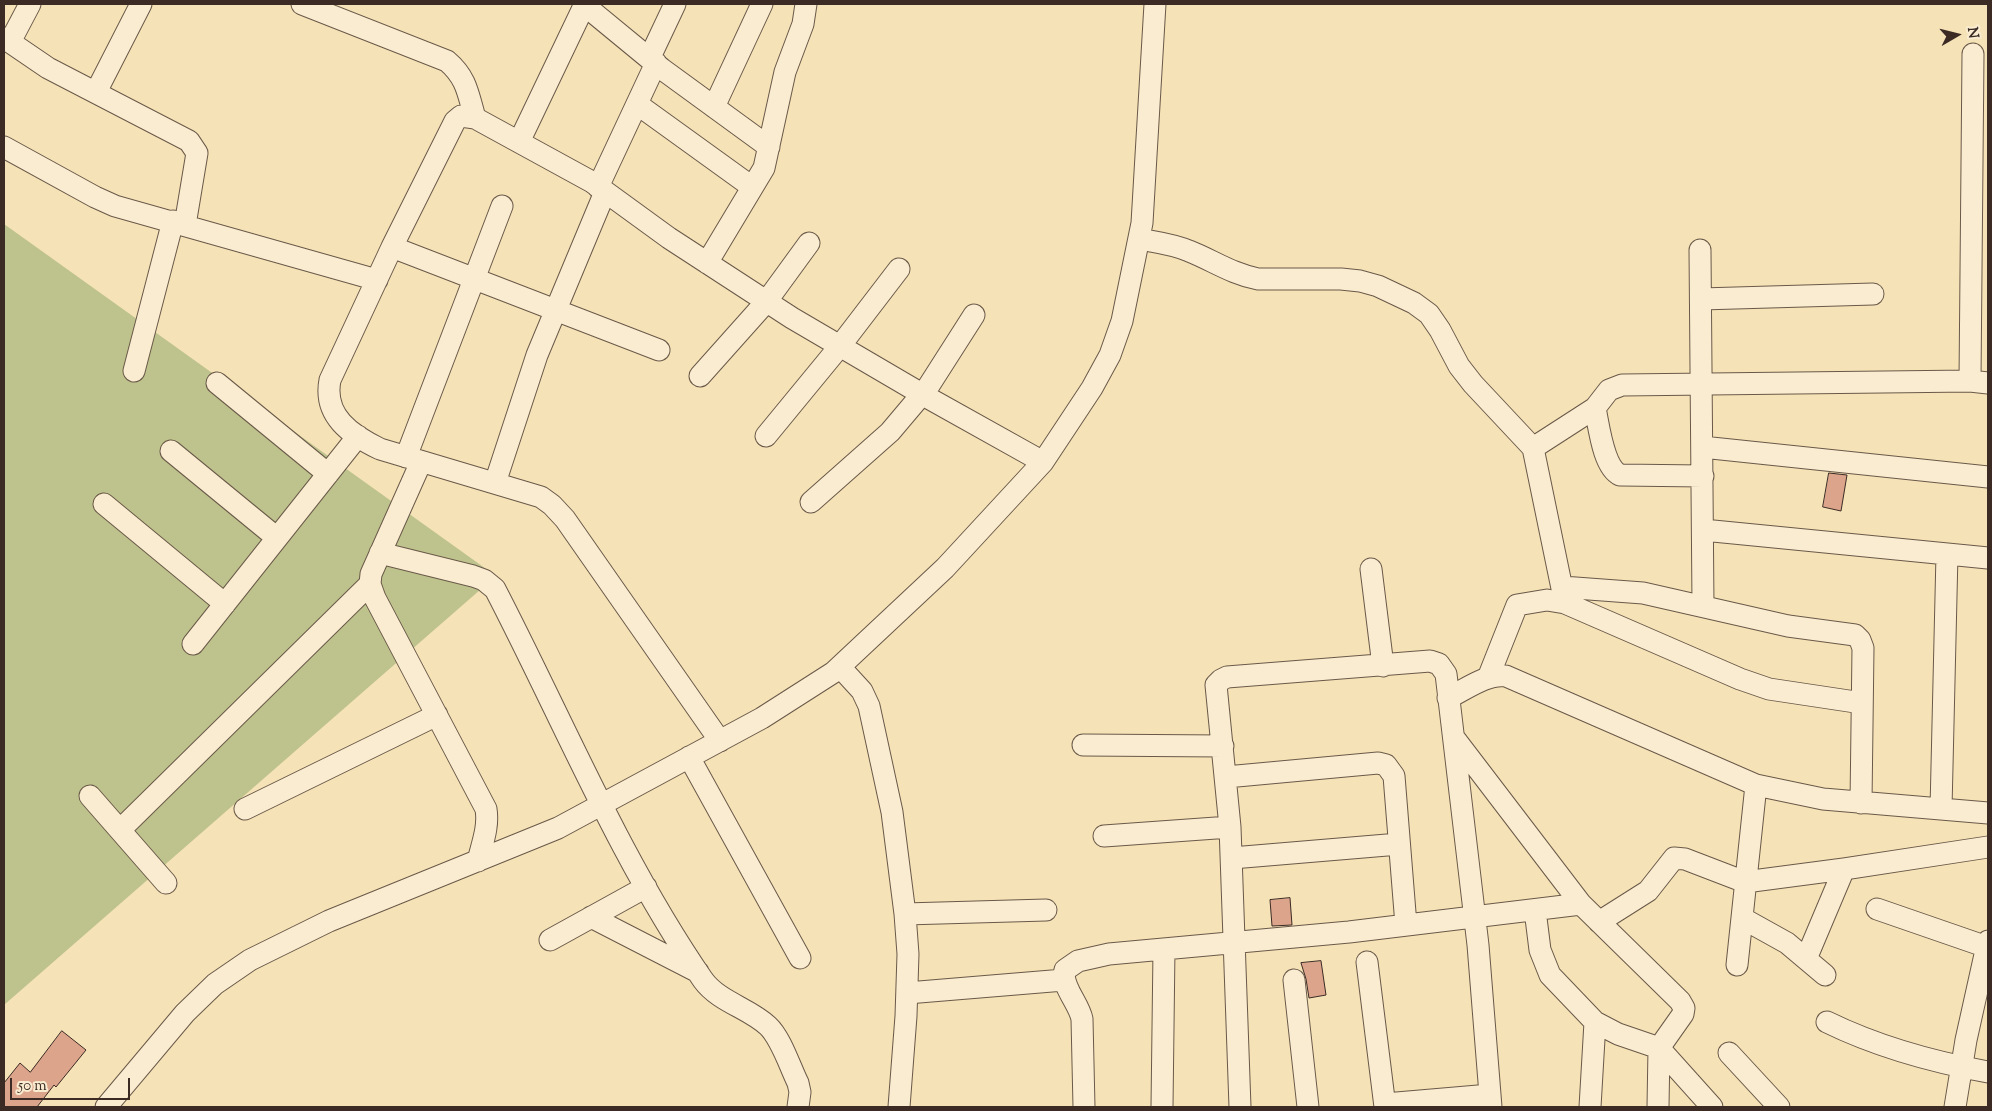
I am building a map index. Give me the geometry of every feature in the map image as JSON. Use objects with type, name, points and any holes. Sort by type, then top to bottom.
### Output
[{"type":"street","points":[[30,4],[7,40],[48,68],[189,141],[195,148],[196,153],[179,223],[134,371]]},
{"type":"street","points":[[96,92],[141,4]]},
{"type":"street","points":[[302,4],[447,61],[458,70],[463,78],[475,118]]},
{"type":"street","points":[[495,483],[538,355],[675,4]]},
{"type":"street","points":[[714,107],[762,4]]},
{"type":"street","points":[[707,263],[764,168],[785,72],[803,24],[806,4]]},
{"type":"street","points":[[106,1107],[185,1013],[215,984],[250,960],[329,922],[558,828],[762,718],[840,667],[946,568],[1043,462],[1092,388],[1110,355],[1122,321],[1142,223],[1155,4]]},
{"type":"street","points":[[519,142],[583,5],[714,107],[769,147]]},
{"type":"street","points":[[1533,448],[1595,408],[1609,390],[1622,385],[1979,382],[1974,54]]},
{"type":"street","points":[[637,104],[752,187]]},
{"type":"street","points":[[720,741],[565,519],[552,505],[541,497],[380,449],[364,442],[334,416],[328,402],[330,380],[454,120],[461,116],[475,118],[602,189],[669,238],[766,302],[922,394],[1043,462]]},
{"type":"street","points":[[4,146],[94,197],[115,206],[377,280]]},
{"type":"street","points":[[478,861],[486,830],[486,809],[375,598],[370,584],[371,574],[414,459],[502,206]]},
{"type":"street","points":[[1138,239],[1175,246],[1190,251],[1229,271],[1258,279],[1341,279],[1360,281],[1378,286],[1414,303],[1429,314],[1459,366],[1473,384],[1533,448],[1564,595]]},
{"type":"street","points":[[700,376],[766,302],[810,243]]},
{"type":"street","points":[[392,248],[659,350]]},
{"type":"street","points":[[1700,250],[1703,606]]},
{"type":"street","points":[[766,436],[840,346],[899,269]]},
{"type":"street","points":[[1701,299],[1873,294]]},
{"type":"street","points":[[810,502],[890,432],[922,394],[974,316]]},
{"type":"street","points":[[217,383],[328,474]]},
{"type":"street","points":[[1595,408],[1607,460],[1615,472],[1620,475],[1703,476]]},
{"type":"street","points":[[193,644],[358,436]]},
{"type":"street","points":[[1702,447],[1988,477]]},
{"type":"street","points":[[171,451],[277,538]]},
{"type":"street","points":[[104,504],[225,604]]},
{"type":"street","points":[[1703,530],[1988,558]]},
{"type":"street","points":[[380,553],[473,576],[484,580],[495,589],[601,806],[646,887],[705,982],[720,996],[770,1028],[798,1083],[800,1092],[798,1107]]},
{"type":"street","points":[[1941,809],[1947,554]]},
{"type":"street","points":[[1371,569],[1383,666]]},
{"type":"street","points":[[120,830],[370,584]]},
{"type":"street","points":[[1488,678],[1517,605],[1564,595],[1643,593],[1788,626],[1855,635],[1860,640],[1863,648],[1861,803]]},
{"type":"street","points":[[1564,595],[1748,682],[1769,689],[1862,703]]},
{"type":"street","points":[[1240,1107],[1232,858],[1223,746],[1216,692],[1216,685],[1220,680],[1227,677],[1430,661],[1439,664],[1446,674],[1475,917],[1491,1101],[1385,1106],[1367,962]]},
{"type":"street","points":[[840,667],[862,691],[869,706],[892,812],[908,954],[899,1107]]},
{"type":"street","points":[[1448,698],[1488,678],[1500,675],[1506,676],[1756,784],[1801,795],[1861,803],[1988,813]]},
{"type":"street","points":[[246,809],[437,715]]},
{"type":"street","points":[[1455,739],[1581,904],[1680,1001],[1684,1008],[1683,1014],[1659,1048],[1658,1107]]},
{"type":"street","points":[[1083,745],[1223,746]]},
{"type":"street","points":[[689,758],[800,958]]},
{"type":"street","points":[[1226,778],[1378,763],[1386,765],[1394,776],[1406,925]]},
{"type":"street","points":[[1737,964],[1756,784]]},
{"type":"street","points":[[90,796],[166,883]]},
{"type":"street","points":[[1104,836],[1230,827]]},
{"type":"street","points":[[1232,858],[1399,844]]},
{"type":"street","points":[[1599,922],[1648,891],[1674,858],[1685,859],[1745,882],[1844,870],[1988,847]]},
{"type":"street","points":[[1806,959],[1844,870]]},
{"type":"street","points":[[550,940],[646,887]]},
{"type":"street","points":[[1084,1107],[1082,1019],[1064,980],[1065,970],[1078,960],[1109,954],[1350,932],[1581,904]]},
{"type":"street","points":[[1877,909],[1988,944],[1984,981],[1960,1067],[1954,1107]]},
{"type":"street","points":[[905,914],[1046,910]]},
{"type":"street","points":[[1535,910],[1540,950],[1550,975],[1595,1022],[1618,1034],[1659,1048],[1712,1107]]},
{"type":"street","points":[[591,917],[698,972]]},
{"type":"street","points":[[1742,918],[1787,943],[1825,975]]},
{"type":"street","points":[[1162,1107],[1164,949]]},
{"type":"street","points":[[906,993],[1064,980]]},
{"type":"street","points":[[1294,980],[1308,1107]]},
{"type":"street","points":[[1590,1107],[1595,1022]]},
{"type":"street","points":[[1827,1022],[1873,1043],[1960,1067],[1988,1072]]},
{"type":"street","points":[[1729,1053],[1779,1107]]},
{"type":"green space","points":[[4,224],[496,576],[4,1005]]},
{"type":"building","points":[[1829,473],[1847,475],[1841,511],[1823,507]]},
{"type":"building","points":[[1290,898],[1292,925],[1272,926],[1270,900]]},
{"type":"building","points":[[1321,961],[1326,995],[1309,998],[1301,963]]},
{"type":"building","points":[[62,1031],[86,1050],[37,1107],[4,1107],[4,1083],[20,1063],[30,1072]]}]
